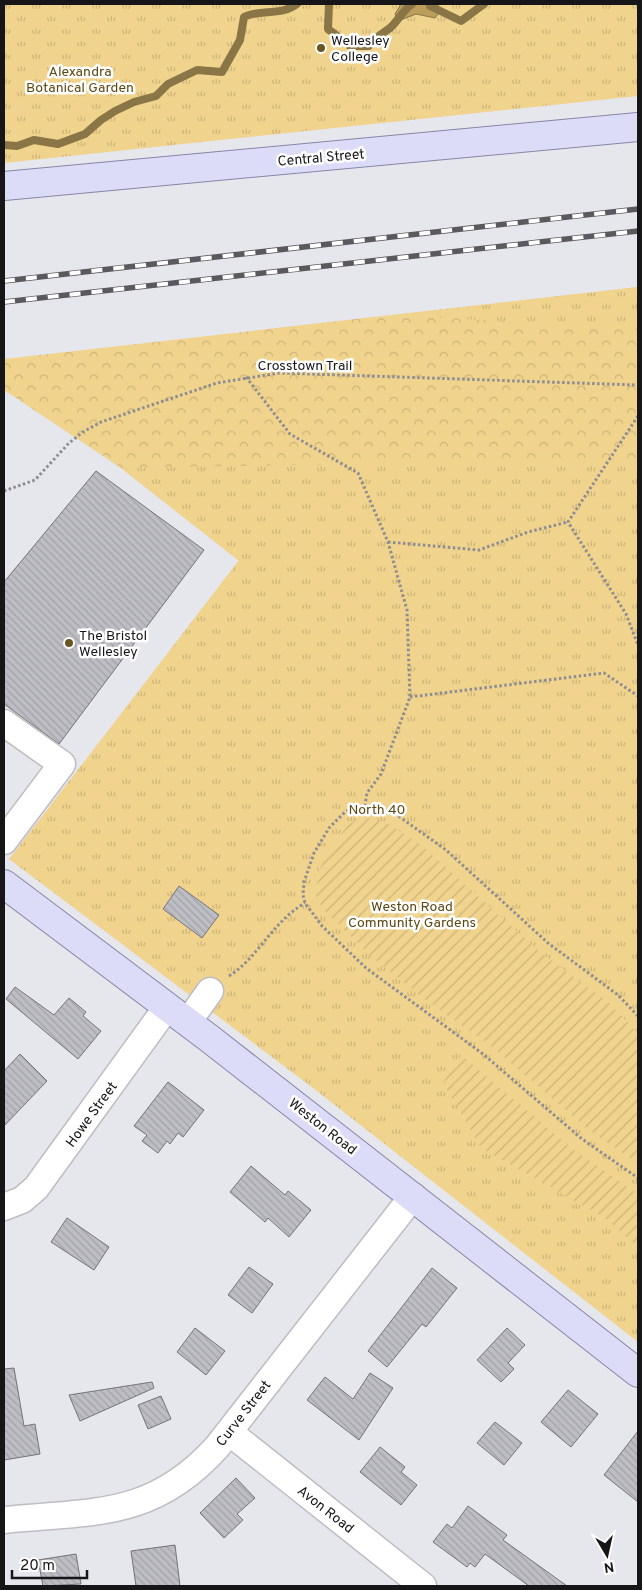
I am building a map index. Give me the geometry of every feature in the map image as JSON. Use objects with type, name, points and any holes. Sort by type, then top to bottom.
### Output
[{"type":"main road","name":"Central Street","points":[[4,186],[638,127]]},
{"type":"main road","name":"Weston Road","points":[[4,884],[413,1196],[638,1373]]},
{"type":"street","points":[[4,723],[62,764],[4,841]]},
{"type":"street","name":"Howe Street","points":[[4,1208],[22,1200],[40,1183],[178,1015],[210,991]]},
{"type":"street","name":"Curve Street","points":[[4,1520],[108,1510],[147,1500],[186,1478],[228,1432],[413,1196]]},
{"type":"street","name":"Avon Road","points":[[228,1432],[424,1586]]},
{"type":"path","name":"Crosstown Trail","points":[[4,491],[35,480],[69,443],[83,432],[101,422],[189,392],[246,377],[279,373],[638,385]]},
{"type":"path","points":[[246,377],[290,434],[358,473],[388,542],[407,610],[410,697],[380,774],[367,793],[365,806]]},
{"type":"path","points":[[388,542],[479,550],[528,532],[568,522],[638,416]]},
{"type":"path","points":[[568,522],[626,614],[638,645]]},
{"type":"path","points":[[410,697],[604,673],[638,696]]},
{"type":"path","points":[[638,1016],[618,995],[548,943],[446,850],[397,815],[376,807],[365,806],[345,812],[322,838],[314,853],[304,882],[305,903],[322,926],[366,968],[483,1054],[582,1139],[638,1178]]},
{"type":"path","points":[[210,991],[243,965],[284,917],[305,903]]},
{"type":"green space","name":"Alexandra Botanical Garden","points":[[4,4],[638,4],[638,96],[4,163]]},
{"type":"green space","name":"North 40","points":[[638,287],[638,991],[72,778],[239,560],[121,468],[4,390],[4,359]]},
{"type":"green space","points":[[638,287],[638,330],[402,315]]},
{"type":"green space","name":"North 40","points":[[638,459],[638,1342],[313,1088],[9,859],[239,561],[121,468]]},
{"type":"green space","name":"Weston Road Community Gardens","points":[[365,817],[391,825],[421,845],[540,952],[610,1004],[638,1033],[638,1164],[589,1130],[490,1045],[427,1001],[374,959],[322,908],[315,894],[319,872],[325,858],[346,827],[357,819]]},
{"type":"green space","points":[[461,1055],[574,1150],[638,1194],[638,1247],[605,1218],[481,1148],[443,1083]]},
{"type":"shaded area","points":[[401,4],[438,4],[439,13],[435,18],[416,14],[398,21],[395,14]]},
{"type":"building","name":"The Bristol Wellesley","points":[[96,471],[204,550],[59,744],[4,704],[4,582]]},
{"type":"building","points":[[179,886],[219,915],[202,938],[163,909]]},
{"type":"building","points":[[15,987],[54,1015],[69,998],[86,1012],[83,1016],[101,1031],[78,1059],[6,999]]},
{"type":"building","points":[[20,1054],[47,1081],[4,1126],[4,1071]]},
{"type":"building","points":[[168,1082],[204,1110],[183,1137],[178,1133],[170,1144],[167,1141],[158,1153],[142,1141],[147,1135],[134,1126]]},
{"type":"building","points":[[251,1166],[285,1195],[288,1191],[311,1210],[289,1237],[268,1218],[265,1222],[230,1192]]},
{"type":"building","points":[[67,1218],[109,1247],[94,1270],[51,1242]]},
{"type":"building","points":[[249,1267],[273,1284],[252,1313],[228,1295]]},
{"type":"building","points":[[432,1268],[457,1288],[426,1327],[422,1324],[387,1367],[368,1351]]},
{"type":"building","points":[[195,1328],[225,1351],[206,1375],[177,1352]]},
{"type":"building","points":[[507,1328],[525,1345],[508,1363],[514,1369],[501,1382],[477,1360]]},
{"type":"building","points":[[14,1368],[24,1426],[35,1424],[40,1454],[4,1460],[4,1369]]},
{"type":"building","points":[[370,1373],[393,1388],[359,1440],[307,1400],[325,1377],[353,1399]]},
{"type":"building","points":[[152,1382],[154,1388],[80,1421],[69,1395]]},
{"type":"building","points":[[568,1390],[598,1414],[571,1447],[541,1422]]},
{"type":"building","points":[[161,1396],[171,1419],[148,1429],[138,1405]]},
{"type":"building","points":[[495,1422],[522,1443],[504,1465],[477,1443]]},
{"type":"building","points":[[638,1431],[638,1502],[604,1475]]},
{"type":"building","points":[[380,1447],[405,1467],[401,1472],[417,1485],[401,1505],[360,1472]]},
{"type":"building","points":[[236,1478],[255,1498],[237,1514],[243,1520],[224,1538],[200,1513]]},
{"type":"building","points":[[468,1506],[507,1535],[503,1540],[567,1586],[529,1586],[485,1554],[475,1567],[470,1563],[467,1567],[433,1542],[447,1524],[452,1528]]},
{"type":"building","points":[[175,1545],[180,1586],[136,1586],[131,1551]]},
{"type":"building","points":[[76,1554],[81,1584],[43,1586],[38,1560]]},
{"type":"waterway","points":[[4,145],[17,146],[34,140],[58,144],[85,134],[115,111],[134,102],[156,96],[168,84],[197,70],[222,72],[240,40],[244,17],[257,13],[285,10],[297,4]]},
{"type":"waterway","points":[[329,4],[328,29],[350,46],[369,46],[377,37],[390,28],[412,4]]},
{"type":"waterway","points":[[430,6],[461,21],[484,4]]},
{"type":"railway","points":[[4,281],[638,209]]},
{"type":"railway","points":[[4,302],[638,231]]},
{"type":"place","name":"Wellesley College","points":[[321,48]]},
{"type":"place","name":"The Bristol Wellesley","points":[[69,643]]}]
